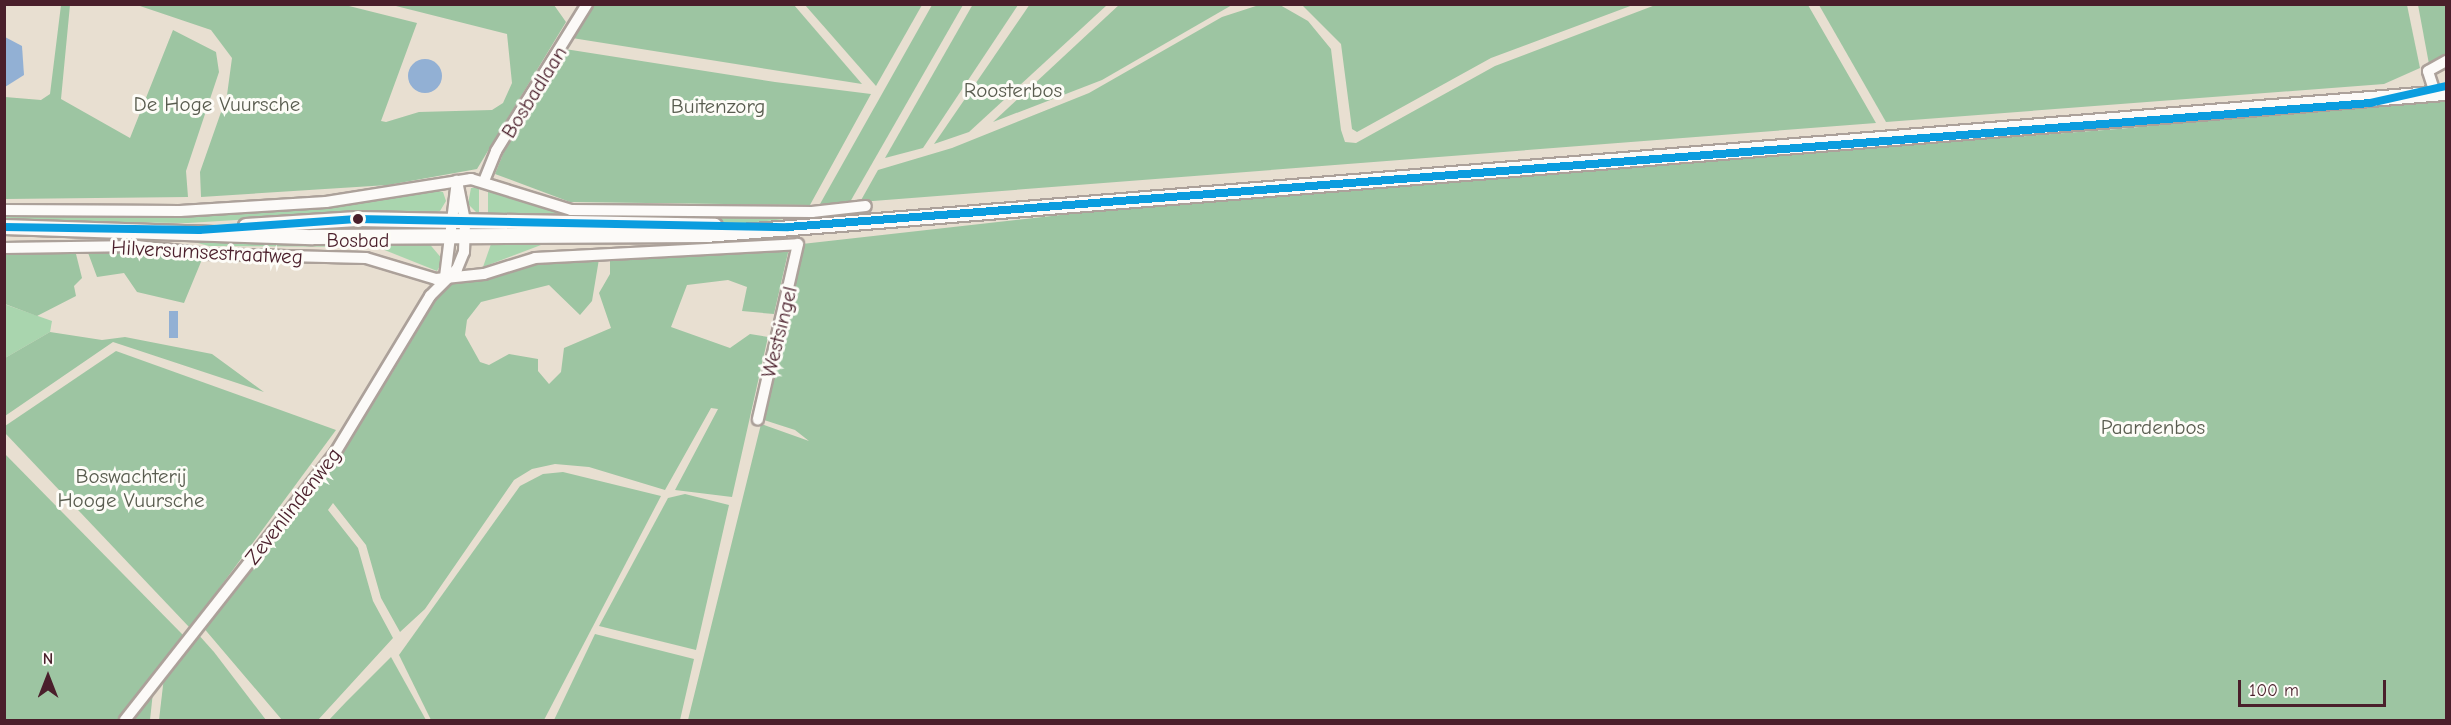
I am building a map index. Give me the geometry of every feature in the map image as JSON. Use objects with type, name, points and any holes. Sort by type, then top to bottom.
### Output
[{"type":"main road","name":"Hilversumsestraatweg","points":[[4,227],[199,230],[450,239],[706,235],[788,226],[2385,101],[2441,91]]},
{"type":"main road","name":"Hilversumsestraatweg","points":[[199,230],[314,220],[465,220],[788,226]]},
{"type":"street","name":"Bosbadlaan","points":[[484,181],[496,152],[587,4]]},
{"type":"street","points":[[2441,91],[2428,71],[2446,61]]},
{"type":"street","name":"Hilversumsestraatweg","points":[[4,210],[180,211],[326,202],[457,181],[484,181],[571,210],[812,212],[866,206]]},
{"type":"street","points":[[450,220],[457,181]]},
{"type":"street","points":[[457,181],[465,220]]},
{"type":"street","name":"Zevenlindenweg","points":[[444,279],[450,239],[450,220]]},
{"type":"street","name":"Zevenlindenweg","points":[[125,720],[335,453],[444,279],[462,260],[465,220]]},
{"type":"street","name":"Hilversumsestraatweg","points":[[4,248],[137,246],[207,254],[366,258],[444,279],[535,258],[798,244]]},
{"type":"street","name":"Westsingel","points":[[758,419],[798,244]]},
{"type":"green space","points":[[973,4],[1018,5],[923,148],[885,158]]},
{"type":"green space","name":"Roosterbos","points":[[1030,4],[1107,5],[969,132],[934,144]]},
{"type":"green space","points":[[1120,4],[1232,5],[1102,80],[993,122]]},
{"type":"green space","points":[[1658,4],[1808,5],[1876,123],[860,202],[878,170],[952,148],[1089,93],[1222,17],[1259,5],[1280,5],[1308,21],[1331,49],[1341,130],[1345,142],[1356,143],[1495,66]]},
{"type":"green space","points":[[61,5],[70,5],[61,99],[130,138],[173,30],[216,52],[219,72],[186,171],[188,197],[5,199],[5,97],[41,100],[50,94]]},
{"type":"green space","points":[[137,5],[345,5],[417,23],[381,121],[386,122],[419,112],[492,110],[503,103],[512,83],[507,34],[392,5],[554,5],[566,22],[477,169],[388,185],[201,197],[200,172],[227,95],[232,58],[211,30]]},
{"type":"green space","points":[[592,5],[794,5],[862,84],[572,38]]},
{"type":"green space","points":[[805,5],[922,5],[876,86]]},
{"type":"green space","points":[[932,5],[963,5],[850,202],[820,204]]},
{"type":"green space","points":[[1302,5],[1633,5],[1491,58],[1357,132],[1352,129],[1341,44]]},
{"type":"green space","points":[[1819,5],[2407,5],[2420,68],[2384,84],[1886,122]]},
{"type":"green space","points":[[2418,5],[2446,5],[2446,55],[2429,64]]},
{"type":"green space","name":"Buitenzorg","points":[[565,49],[775,82],[871,94],[810,205],[570,202],[495,174],[509,139]]},
{"type":"green space","name":"Paardenbos","points":[[2446,98],[2446,720],[688,720],[761,424],[809,441],[795,430],[764,420],[802,244],[1202,199],[2118,129]]},
{"type":"green space","points":[[471,188],[479,188],[479,215],[468,204]]},
{"type":"green space","points":[[494,188],[552,210],[590,215],[849,212],[747,223],[488,217],[488,191]]},
{"type":"green space","points":[[429,189],[443,192],[446,201],[440,211],[426,215],[376,211],[188,223],[5,221],[4,214],[330,206]]},
{"type":"green space","points":[[164,234],[427,241],[443,260],[437,271],[377,247],[209,246]]},
{"type":"green space","points":[[491,244],[541,245],[483,267]]},
{"type":"green space","points":[[790,244],[774,314],[742,311],[747,287],[728,280],[687,285],[671,327],[730,348],[750,334],[768,337],[732,497],[675,490],[718,409],[711,408],[665,490],[589,467],[555,464],[532,469],[514,480],[425,609],[400,632],[381,598],[366,545],[333,503],[328,510],[358,548],[373,601],[393,638],[318,720],[282,720],[202,626],[392,373],[446,283],[536,262],[599,259],[592,301],[580,315],[549,285],[481,302],[467,320],[465,335],[480,362],[489,365],[509,354],[538,359],[538,371],[549,384],[561,372],[564,348],[611,328],[599,293],[610,274],[610,259]]},
{"type":"green space","points":[[4,247],[75,250],[82,278],[74,286],[76,296],[37,316],[5,304]]},
{"type":"green space","points":[[87,250],[166,251],[203,257],[184,303],[137,292],[124,273],[97,277]]},
{"type":"green space","points":[[4,304],[52,321],[50,332],[5,358]]},
{"type":"green space","points":[[50,332],[102,340],[125,337],[212,354],[264,392],[113,342],[5,416],[5,358]]},
{"type":"green space","name":"Boswachterij Hooge Vuursche","points":[[116,351],[336,430],[190,628],[5,433],[5,426]]},
{"type":"green space","points":[[4,453],[183,635],[119,720],[5,720]]},
{"type":"green space","points":[[563,472],[661,496],[544,720],[431,720],[399,655],[520,486],[543,474]]},
{"type":"green space","points":[[685,494],[729,505],[696,650],[599,626],[668,498]]},
{"type":"green space","points":[[197,633],[266,720],[159,720],[164,677]]},
{"type":"green space","points":[[595,634],[694,659],[680,720],[554,720]]},
{"type":"green space","points":[[391,657],[426,720],[329,720],[346,702]]},
{"type":"green space","points":[[153,692],[150,720],[131,720]]},
{"type":"water","points":[[5,37],[22,46],[24,75],[5,87]]},
{"type":"water","points":[[425,59],[437,64],[442,76],[437,88],[425,93],[413,88],[408,76],[413,64]]},
{"type":"water","points":[[169,311],[178,311],[178,338],[169,338]]},
{"type":"transit line","points":[[4,227],[199,230],[357,219],[788,227],[2370,103],[2446,86]]},
{"type":"place","name":"Bosbad","points":[[358,219]]},
{"type":"park label","name":"De Hoge Vuursche","points":[[217,104]]}]
